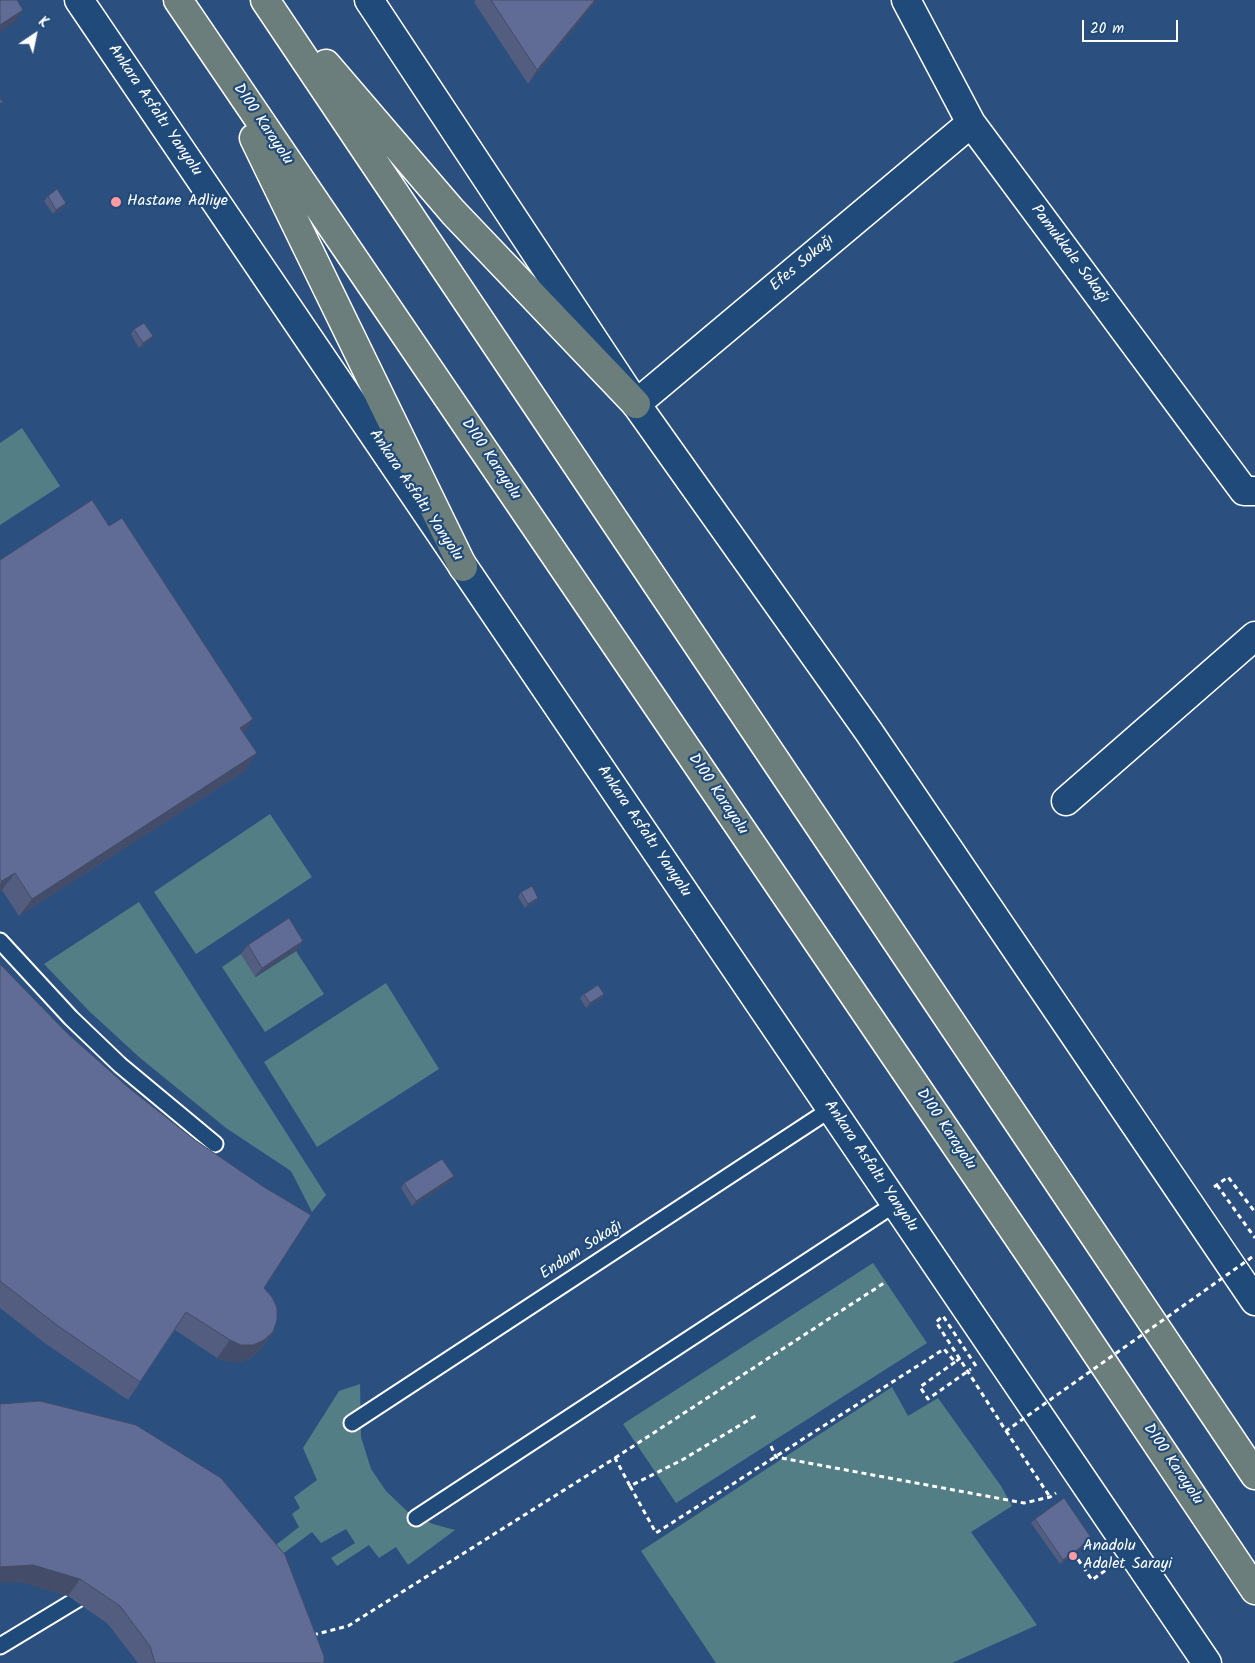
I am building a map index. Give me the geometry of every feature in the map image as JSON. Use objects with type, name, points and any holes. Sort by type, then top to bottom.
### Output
[{"type":"highway","name":"D100 Karayolu","points":[[178,0],[1059,1297],[1255,1590]]},
{"type":"highway","points":[[265,0],[1255,1475]]},
{"type":"highway","points":[[272,0],[453,212],[636,404]]},
{"type":"highway","points":[[212,52],[463,568]]},
{"type":"main road","name":"Ankara Asfaltı Yanyolu","points":[[79,0],[1206,1663]]},
{"type":"main road","points":[[369,0],[636,404],[869,732],[1255,1301]]},
{"type":"main road","name":"Pamukkale Sokağı","points":[[906,0],[970,123],[1244,490],[1255,491]]},
{"type":"main road","name":"Efes Sokağı","points":[[636,404],[970,123]]},
{"type":"main road","points":[[1066,801],[1255,636]]},
{"type":"lane","points":[[0,941],[65,1011],[120,1065],[215,1144]]},
{"type":"lane","name":"Endam Sokağı","points":[[352,1423],[831,1109]]},
{"type":"lane","points":[[416,1518],[895,1204]]},
{"type":"lane","points":[[0,1646],[101,1585]]},
{"type":"path","points":[[1228,1177],[1255,1212]]},
{"type":"path","points":[[1217,1185],[1255,1238]]},
{"type":"path","points":[[1006,1431],[1255,1255]]},
{"type":"path","points":[[310,1635],[348,1626],[615,1458],[884,1283]]},
{"type":"path","points":[[982,1366],[971,1350],[954,1362],[920,1387],[928,1399],[976,1366],[943,1316],[936,1322],[1006,1431],[1050,1497]]},
{"type":"path","points":[[615,1458],[656,1533],[944,1348],[954,1362]]},
{"type":"path","points":[[630,1486],[682,1460],[757,1415]]},
{"type":"path","points":[[1014,1415],[1020,1423]]},
{"type":"path","points":[[771,1446],[776,1457]]},
{"type":"path","points":[[776,1457],[1024,1503],[1050,1497],[1063,1488]]},
{"type":"path","points":[[1070,1548],[1092,1580],[1132,1552]]},
{"type":"green space","points":[[22,428],[60,486],[0,525],[0,443]]},
{"type":"green space","points":[[270,814],[312,877],[196,954],[154,892]]},
{"type":"green space","points":[[139,902],[326,1195],[312,1212],[291,1171],[226,1128],[139,1057],[89,1011],[44,964]]},
{"type":"green space","points":[[296,951],[324,994],[265,1032],[222,967],[241,954],[256,977]]},
{"type":"green space","points":[[386,983],[439,1069],[317,1147],[264,1062]]},
{"type":"green space","points":[[873,1263],[927,1343],[676,1503],[623,1424]]},
{"type":"green space","points":[[360,1384],[361,1437],[371,1469],[386,1491],[410,1514],[433,1524],[455,1530],[408,1565],[396,1547],[379,1558],[369,1545],[337,1566],[331,1558],[355,1543],[346,1529],[321,1543],[312,1532],[277,1558],[272,1548],[299,1527],[292,1514],[300,1508],[294,1497],[317,1480],[303,1448],[339,1391]]},
{"type":"green space","points":[[892,1387],[908,1416],[938,1398],[1001,1486],[1012,1506],[971,1532],[1037,1625],[952,1663],[716,1663],[641,1551]]},
{"type":"building","points":[[0,0],[17,0],[23,10],[0,25]]},
{"type":"building","points":[[491,0],[595,0],[537,70]]},
{"type":"building","points":[[57,189],[66,203],[56,210],[48,196]]},
{"type":"building","points":[[144,323],[153,336],[143,343],[134,329]]},
{"type":"building","points":[[92,500],[109,526],[122,518],[253,719],[240,728],[257,753],[32,899],[15,873],[2,881],[0,879],[0,560]]},
{"type":"building","points":[[532,886],[538,898],[528,904],[521,892]]},
{"type":"building","points":[[289,918],[303,941],[262,968],[248,945]]},
{"type":"building","points":[[0,964],[67,1033],[129,1088],[195,1140],[264,1187],[311,1215],[264,1288],[272,1297],[277,1308],[277,1320],[273,1332],[264,1340],[253,1345],[241,1345],[186,1312],[140,1382],[58,1326],[0,1281]]},
{"type":"building","points":[[598,985],[604,994],[590,1003],[584,994]]},
{"type":"building","points":[[442,1159],[454,1176],[416,1201],[404,1183]]},
{"type":"building","points":[[40,1401],[136,1425],[221,1478],[285,1555],[324,1656],[324,1663],[155,1663],[150,1646],[120,1606],[80,1579],[33,1565],[0,1567],[0,1404]]},
{"type":"building","points":[[1064,1498],[1092,1539],[1063,1560],[1035,1519]]},
{"type":"place","name":"Hastane Adliye","points":[[116,202]]},
{"type":"place","name":"Anadolu Adalet Sarayi","points":[[1073,1556]]}]
